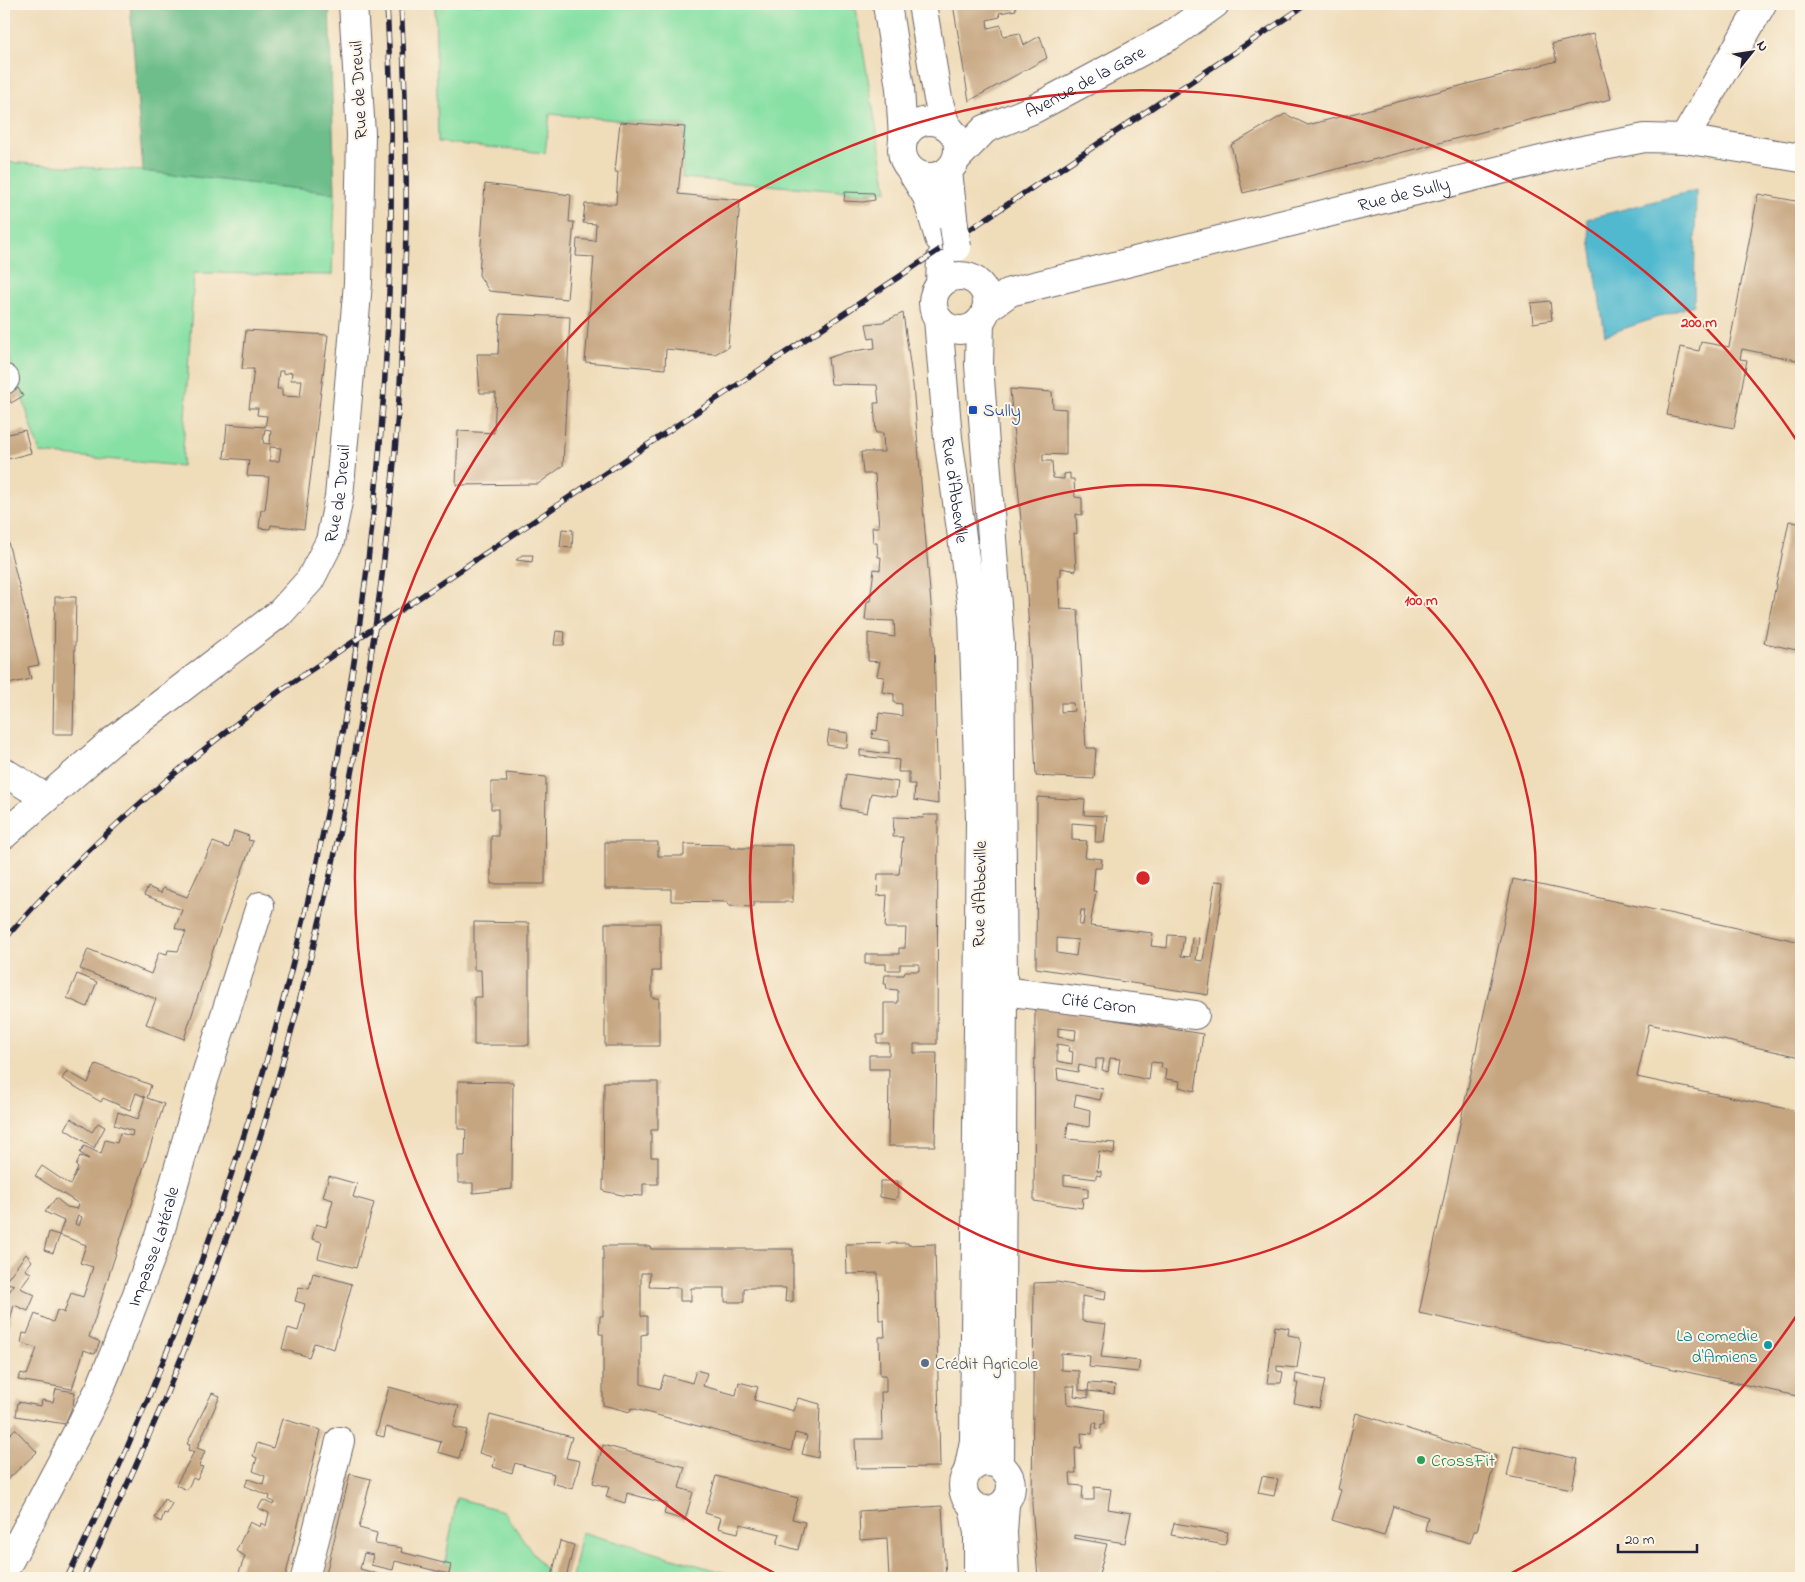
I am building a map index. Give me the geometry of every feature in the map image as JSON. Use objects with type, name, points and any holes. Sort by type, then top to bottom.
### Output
[{"type":"street","name":"Rue de Dreuil","points":[[4,835],[110,743],[281,612],[310,580],[330,541],[340,497],[358,283],[361,134],[353,4]]},
{"type":"street","points":[[887,4],[900,88],[903,138],[902,155],[911,171],[930,178],[940,176],[952,164],[957,141],[949,128],[938,99],[922,4]]},
{"type":"street","name":"Avenue de la Gare","points":[[952,164],[985,129],[1034,109],[1170,36],[1215,4]]},
{"type":"street","points":[[1684,139],[1762,4]]},
{"type":"street","points":[[903,138],[916,123],[923,120],[939,122],[949,128],[985,129]]},
{"type":"street","name":"Rue de Sully","points":[[979,299],[1573,152],[1644,138],[1684,139],[1801,158]]},
{"type":"street","name":"Rue d'Abbeville","points":[[940,285],[948,242],[952,164]]},
{"type":"street","name":"Rue d'Abbeville","points":[[911,171],[927,197],[948,242],[979,299],[979,364],[1000,645],[991,989],[974,1441],[968,1471]]},
{"type":"street","points":[[953,278],[979,299],[970,329],[957,330],[943,324],[938,318],[933,302],[940,285],[953,278]]},
{"type":"street","name":"Rue d'Abbeville","points":[[938,318],[948,438],[973,615],[980,820],[991,989],[1000,1465]]},
{"type":"street","points":[[4,772],[46,798]]},
{"type":"street","name":"Impasse Latérale","points":[[4,1570],[100,1388],[118,1344],[159,1236],[198,1096],[260,906]]},
{"type":"street","name":"Cité Caron","points":[[991,989],[1195,1015]]},
{"type":"street","points":[[305,1578],[340,1441]]},
{"type":"street","points":[[978,1578],[978,1533],[972,1506],[964,1493],[963,1484],[968,1471],[979,1463],[989,1462],[1000,1465],[1012,1483],[1009,1498],[1005,1504],[1003,1532],[1005,1578]]},
{"type":"street","points":[[972,1506],[989,1511],[1005,1504]]},
{"type":"green space","points":[[130,4],[329,4],[335,193],[143,171]]},
{"type":"green space","points":[[435,4],[803,4],[856,9],[887,190],[865,193],[682,178],[685,126],[550,114],[545,153],[438,142]]},
{"type":"green space","points":[[4,162],[143,171],[335,193],[332,275],[194,273],[182,466],[40,453],[4,340]]},
{"type":"green space","points":[[457,1498],[503,1511],[548,1574],[560,1578],[442,1578]]},
{"type":"green space","points":[[581,1532],[743,1578],[572,1578]]},
{"type":"water","points":[[1696,190],[1694,305],[1605,335],[1587,219]]},
{"type":"building","points":[[953,4],[1015,4],[1016,10],[999,13],[1000,17],[987,20],[988,28],[1001,25],[1003,36],[1020,33],[1024,45],[1040,36],[1047,58],[969,101]]},
{"type":"building","points":[[1593,34],[1611,99],[1243,193],[1231,145],[1285,114],[1308,125],[1557,61],[1552,44]]},
{"type":"building","points":[[620,122],[685,127],[678,194],[740,200],[728,347],[715,354],[666,349],[665,369],[585,362],[594,257],[576,256],[577,239],[595,241],[596,224],[583,223],[585,204],[616,204],[618,172],[615,172]]},
{"type":"building","points":[[485,184],[571,195],[569,222],[574,222],[567,299],[489,291],[479,275]]},
{"type":"building","points":[[845,192],[874,193],[875,200],[863,202],[844,201]]},
{"type":"building","points":[[1758,194],[1801,202],[1801,361],[1742,349],[1740,359],[1747,360],[1734,428],[1667,415],[1680,347],[1699,351],[1701,342],[1729,347]]},
{"type":"building","points":[[1550,301],[1552,320],[1533,323],[1531,303]]},
{"type":"building","points":[[903,313],[913,385],[934,641],[938,804],[914,800],[915,784],[909,784],[909,772],[898,772],[899,760],[860,756],[860,750],[889,754],[889,741],[872,738],[873,730],[877,731],[879,713],[902,716],[902,704],[894,703],[894,694],[882,692],[884,677],[877,676],[880,662],[868,661],[868,633],[895,637],[894,621],[865,620],[867,601],[870,601],[874,569],[880,570],[881,557],[878,557],[877,543],[873,543],[872,527],[879,527],[875,474],[863,474],[861,452],[884,452],[883,433],[876,433],[874,403],[879,403],[877,385],[831,384],[828,358],[846,352],[875,348],[874,338],[869,339],[866,324],[883,322]]},
{"type":"building","points":[[500,314],[570,317],[563,466],[538,484],[456,485],[458,431],[494,433],[496,393],[480,393],[477,354],[498,354]]},
{"type":"building","points":[[246,330],[328,335],[304,529],[271,525],[270,529],[259,528],[261,510],[265,510],[269,477],[247,476],[249,460],[224,458],[227,424],[265,427],[267,416],[257,415],[258,408],[249,408],[254,369],[242,369]],"holes":[[[279,371],[283,371],[283,374],[292,372],[291,380],[302,380],[300,397],[282,396],[282,389],[277,389]],[[265,429],[271,430],[270,444],[263,443]],[[270,447],[281,448],[279,461],[270,461]]]},
{"type":"building","points":[[18,388],[23,396],[11,403],[7,395]]},
{"type":"building","points":[[1010,389],[1052,392],[1053,408],[1066,409],[1066,455],[1043,454],[1043,461],[1052,461],[1053,478],[1064,479],[1064,474],[1070,473],[1070,479],[1074,479],[1075,497],[1082,498],[1082,515],[1076,514],[1077,534],[1074,533],[1076,571],[1061,568],[1061,576],[1058,576],[1060,609],[1078,610],[1086,748],[1096,748],[1094,779],[1036,776],[1027,594]],"holes":[[[1061,703],[1073,703],[1074,711],[1061,712]]]},
{"type":"building","points":[[25,430],[31,453],[4,460],[4,435]]},
{"type":"building","points":[[1789,521],[1801,524],[1801,651],[1764,643]]},
{"type":"building","points":[[4,526],[39,665],[28,667],[31,679],[8,684],[4,667]]},
{"type":"building","points":[[562,529],[573,530],[572,548],[560,547]]},
{"type":"building","points":[[522,555],[533,555],[532,562],[516,560]]},
{"type":"building","points":[[55,597],[76,597],[73,734],[53,734]]},
{"type":"building","points":[[556,631],[565,632],[564,645],[554,645]]},
{"type":"building","points":[[829,730],[848,733],[847,748],[827,745]]},
{"type":"building","points":[[506,773],[546,777],[545,884],[491,884],[491,836],[498,836],[498,809],[491,809],[491,782],[507,782]]},
{"type":"building","points":[[846,774],[898,782],[896,797],[871,793],[867,813],[841,808]]},
{"type":"building","points":[[1037,797],[1085,800],[1084,815],[1107,816],[1104,842],[1095,842],[1096,825],[1072,823],[1072,840],[1087,841],[1085,857],[1102,859],[1101,868],[1095,868],[1093,891],[1096,891],[1090,926],[1153,933],[1151,946],[1167,948],[1168,935],[1184,936],[1181,956],[1190,957],[1192,937],[1199,938],[1196,960],[1203,961],[1215,881],[1224,882],[1208,995],[1036,968]],"holes":[[[1081,910],[1085,910],[1083,925],[1079,925]],[[1057,938],[1078,940],[1076,956],[1057,953]]]},
{"type":"building","points":[[924,815],[938,815],[937,1044],[914,1044],[914,1053],[937,1053],[935,1146],[888,1146],[889,1069],[869,1069],[869,1055],[889,1055],[889,1043],[877,1043],[877,1035],[884,1035],[884,1003],[898,1003],[898,990],[887,989],[886,984],[884,984],[885,975],[904,975],[905,971],[919,971],[919,964],[900,964],[900,970],[886,970],[886,964],[865,964],[865,954],[899,954],[899,948],[905,948],[906,928],[885,928],[887,895],[877,896],[878,874],[899,874],[903,837],[893,837],[894,817],[923,818]]},
{"type":"building","points":[[234,831],[249,836],[248,840],[253,841],[215,944],[184,1039],[146,1024],[156,999],[80,969],[88,949],[151,974],[159,952],[167,954],[168,950],[178,951],[186,932],[175,928],[182,910],[144,895],[148,887],[161,893],[163,888],[187,897],[213,842],[229,848]]},
{"type":"building","points":[[605,842],[658,842],[658,856],[684,856],[684,844],[729,845],[730,848],[752,848],[752,845],[793,845],[793,902],[754,902],[754,907],[729,906],[728,902],[671,901],[671,889],[605,889]]},
{"type":"building","points":[[1513,879],[1801,942],[1801,1057],[1649,1024],[1637,1077],[1801,1112],[1801,1397],[1419,1313]]},
{"type":"building","points":[[474,922],[529,923],[529,1045],[474,1045],[474,997],[482,997],[481,970],[474,970]]},
{"type":"building","points":[[605,923],[660,923],[660,971],[652,971],[652,998],[659,998],[659,1046],[605,1046]]},
{"type":"building","points":[[77,974],[97,982],[87,1007],[67,998]]},
{"type":"building","points":[[1035,1007],[1203,1034],[1195,1091],[1179,1087],[1180,1081],[1165,1079],[1166,1069],[1161,1068],[1162,1063],[1151,1062],[1149,1080],[1118,1073],[1120,1059],[1110,1058],[1108,1072],[1102,1070],[1104,1059],[1096,1059],[1096,1069],[1079,1065],[1078,1072],[1057,1068],[1058,1080],[1103,1089],[1100,1100],[1076,1095],[1074,1106],[1090,1110],[1089,1127],[1068,1123],[1066,1139],[1115,1143],[1114,1154],[1099,1151],[1097,1171],[1101,1171],[1101,1176],[1096,1175],[1096,1179],[1064,1175],[1064,1185],[1088,1188],[1088,1197],[1083,1198],[1082,1208],[1034,1201]],"holes":[[[1058,1028],[1076,1030],[1075,1040],[1058,1037]],[[1057,1044],[1069,1046],[1068,1051],[1073,1052],[1072,1064],[1057,1061]]]},
{"type":"building","points":[[96,1064],[151,1085],[147,1098],[164,1104],[89,1337],[100,1342],[95,1354],[84,1350],[72,1389],[18,1380],[21,1373],[27,1375],[37,1348],[21,1343],[23,1333],[27,1334],[35,1314],[53,1322],[57,1310],[64,1313],[71,1293],[83,1297],[93,1267],[80,1263],[86,1245],[60,1235],[53,1253],[44,1250],[49,1232],[59,1235],[64,1221],[45,1212],[56,1198],[67,1207],[77,1209],[79,1204],[35,1176],[42,1166],[70,1185],[78,1168],[76,1166],[80,1156],[89,1159],[80,1153],[84,1146],[101,1154],[105,1140],[117,1143],[120,1133],[132,1136],[133,1131],[114,1125],[118,1112],[138,1119],[145,1097],[136,1093],[130,1110],[103,1098],[101,1102],[62,1079],[67,1071],[88,1083]],"holes":[[[78,1215],[82,1217],[79,1226],[75,1224]]]},
{"type":"building","points":[[458,1081],[513,1082],[512,1189],[473,1193],[473,1183],[458,1183],[458,1156],[465,1156],[466,1129],[458,1129]]},
{"type":"building","points":[[604,1082],[658,1082],[658,1130],[651,1130],[651,1157],[658,1157],[658,1184],[643,1184],[643,1196],[622,1195],[603,1191]]},
{"type":"building","points":[[71,1118],[92,1132],[98,1123],[105,1127],[94,1148],[65,1129]]},
{"type":"building","points":[[329,1176],[357,1184],[353,1197],[374,1203],[356,1268],[318,1258],[322,1242],[312,1239],[316,1224],[326,1227],[333,1200],[323,1197]]},
{"type":"building","points":[[880,1181],[898,1181],[898,1197],[895,1200],[880,1197]]},
{"type":"building","points":[[908,1243],[908,1245],[935,1244],[940,1467],[856,1468],[855,1439],[882,1439],[881,1392],[886,1392],[886,1375],[880,1375],[879,1337],[885,1337],[884,1320],[879,1320],[878,1273],[847,1274],[846,1244]]},
{"type":"building","points":[[603,1246],[650,1246],[651,1249],[793,1249],[793,1301],[785,1302],[786,1288],[744,1288],[744,1302],[725,1302],[725,1288],[691,1288],[691,1301],[680,1301],[680,1288],[649,1287],[650,1273],[641,1273],[641,1316],[647,1316],[647,1334],[641,1335],[641,1384],[660,1389],[664,1375],[692,1383],[696,1370],[707,1373],[703,1386],[736,1395],[739,1382],[758,1387],[754,1400],[794,1411],[798,1398],[820,1404],[818,1458],[802,1454],[807,1436],[795,1433],[791,1451],[631,1408],[630,1412],[603,1405],[603,1334],[599,1334],[600,1316],[603,1316]]},
{"type":"building","points":[[26,1254],[32,1261],[25,1270],[31,1273],[20,1288],[35,1295],[28,1311],[14,1305],[8,1328],[4,1327],[4,1299],[14,1285],[5,1282]]},
{"type":"building","points":[[313,1273],[352,1284],[334,1349],[314,1343],[309,1357],[282,1349],[288,1328],[298,1331],[305,1304],[295,1301],[299,1287],[309,1289]]},
{"type":"building","points":[[1057,1282],[1106,1291],[1105,1300],[1082,1296],[1082,1321],[1106,1324],[1101,1357],[1140,1361],[1138,1372],[1089,1367],[1090,1356],[1061,1353],[1061,1370],[1079,1371],[1079,1390],[1088,1391],[1088,1398],[1074,1396],[1075,1386],[1066,1386],[1067,1404],[1105,1410],[1104,1424],[1101,1424],[1101,1429],[1096,1428],[1097,1423],[1093,1423],[1092,1434],[1081,1433],[1082,1448],[1075,1448],[1076,1473],[1070,1473],[1071,1485],[1083,1486],[1082,1500],[1094,1500],[1094,1487],[1111,1489],[1108,1509],[1131,1513],[1125,1543],[1074,1535],[1074,1538],[1107,1544],[1098,1578],[1038,1578],[1032,1504],[1034,1283]]},
{"type":"building","points":[[1275,1326],[1289,1328],[1288,1335],[1299,1337],[1301,1341],[1297,1368],[1277,1366],[1277,1371],[1283,1372],[1281,1383],[1267,1383]]},
{"type":"building","points":[[1296,1374],[1325,1380],[1319,1408],[1294,1403],[1298,1383],[1295,1383]]},
{"type":"building","points":[[1089,1383],[1115,1385],[1114,1394],[1088,1391]]},
{"type":"building","points":[[389,1387],[459,1406],[453,1427],[467,1430],[459,1458],[438,1452],[441,1442],[386,1427],[384,1437],[376,1435]]},
{"type":"building","points":[[56,1389],[75,1392],[73,1405],[65,1424],[16,1416],[18,1402],[41,1406],[42,1400],[53,1402]]},
{"type":"building","points":[[212,1393],[220,1396],[197,1448],[205,1451],[199,1466],[203,1467],[197,1480],[193,1478],[187,1490],[176,1485],[194,1452],[188,1450],[190,1445],[187,1444]]},
{"type":"building","points":[[1356,1413],[1496,1456],[1477,1531],[1474,1531],[1470,1543],[1425,1530],[1428,1517],[1393,1506],[1384,1536],[1332,1520],[1341,1490],[1338,1489]]},
{"type":"building","points":[[490,1415],[572,1437],[566,1458],[580,1461],[573,1489],[552,1483],[554,1474],[515,1463],[512,1473],[493,1467],[495,1458],[479,1453]]},
{"type":"building","points":[[282,1419],[321,1430],[285,1578],[237,1578],[245,1556],[236,1551],[250,1522],[260,1527],[261,1523],[266,1526],[269,1513],[258,1508],[263,1500],[273,1505],[274,1502],[269,1500],[270,1496],[245,1486],[248,1479],[263,1484],[265,1476],[253,1471],[257,1458],[253,1456],[257,1443],[273,1448]]},
{"type":"building","points":[[15,1429],[37,1452],[4,1483],[4,1440]]},
{"type":"building","points":[[603,1445],[685,1467],[679,1488],[693,1492],[685,1520],[664,1514],[667,1504],[627,1493],[625,1503],[606,1497],[609,1487],[593,1483]]},
{"type":"building","points":[[1514,1445],[1578,1459],[1572,1489],[1507,1476]]},
{"type":"building","points":[[350,1474],[371,1479],[359,1528],[377,1533],[375,1544],[402,1548],[401,1552],[451,1565],[449,1574],[395,1561],[393,1570],[371,1565],[373,1555],[364,1553],[360,1569],[378,1574],[377,1578],[325,1578]]},
{"type":"building","points":[[716,1476],[798,1498],[792,1519],[805,1522],[798,1550],[777,1544],[780,1534],[740,1524],[738,1533],[718,1528],[721,1518],[705,1513]]},
{"type":"building","points":[[1262,1476],[1278,1479],[1274,1496],[1258,1493]]},
{"type":"building","points":[[164,1499],[172,1503],[167,1514],[164,1513],[161,1522],[155,1518]]},
{"type":"building","points":[[942,1506],[946,1578],[889,1578],[887,1538],[860,1540],[859,1511]]},
{"type":"building","points":[[1174,1523],[1228,1532],[1225,1545],[1171,1535]]},
{"type":"building","points":[[560,1541],[574,1545],[566,1578],[552,1576]]},
{"type":"building","points":[[1216,1574],[1241,1577],[1241,1578],[1215,1578]]},
{"type":"railway","points":[[67,1578],[151,1392],[222,1202],[281,1008],[328,811],[361,612],[383,411],[391,208],[387,4]]},
{"type":"railway","points":[[83,1578],[167,1393],[238,1203],[297,1009],[344,812],[377,611],[398,410],[406,207],[401,4]]},
{"type":"railway","points":[[4,940],[68,871],[135,808],[207,747],[281,690],[1307,4]]},
{"type":"place","name":"Sully","points":[[973,410]]},
{"type":"place","name":"La comedie d'Amiens","points":[[1768,1345]]},
{"type":"place","name":"Crédit Agricole","points":[[925,1363]]},
{"type":"place","name":"CrossFit","points":[[1421,1460]]}]
